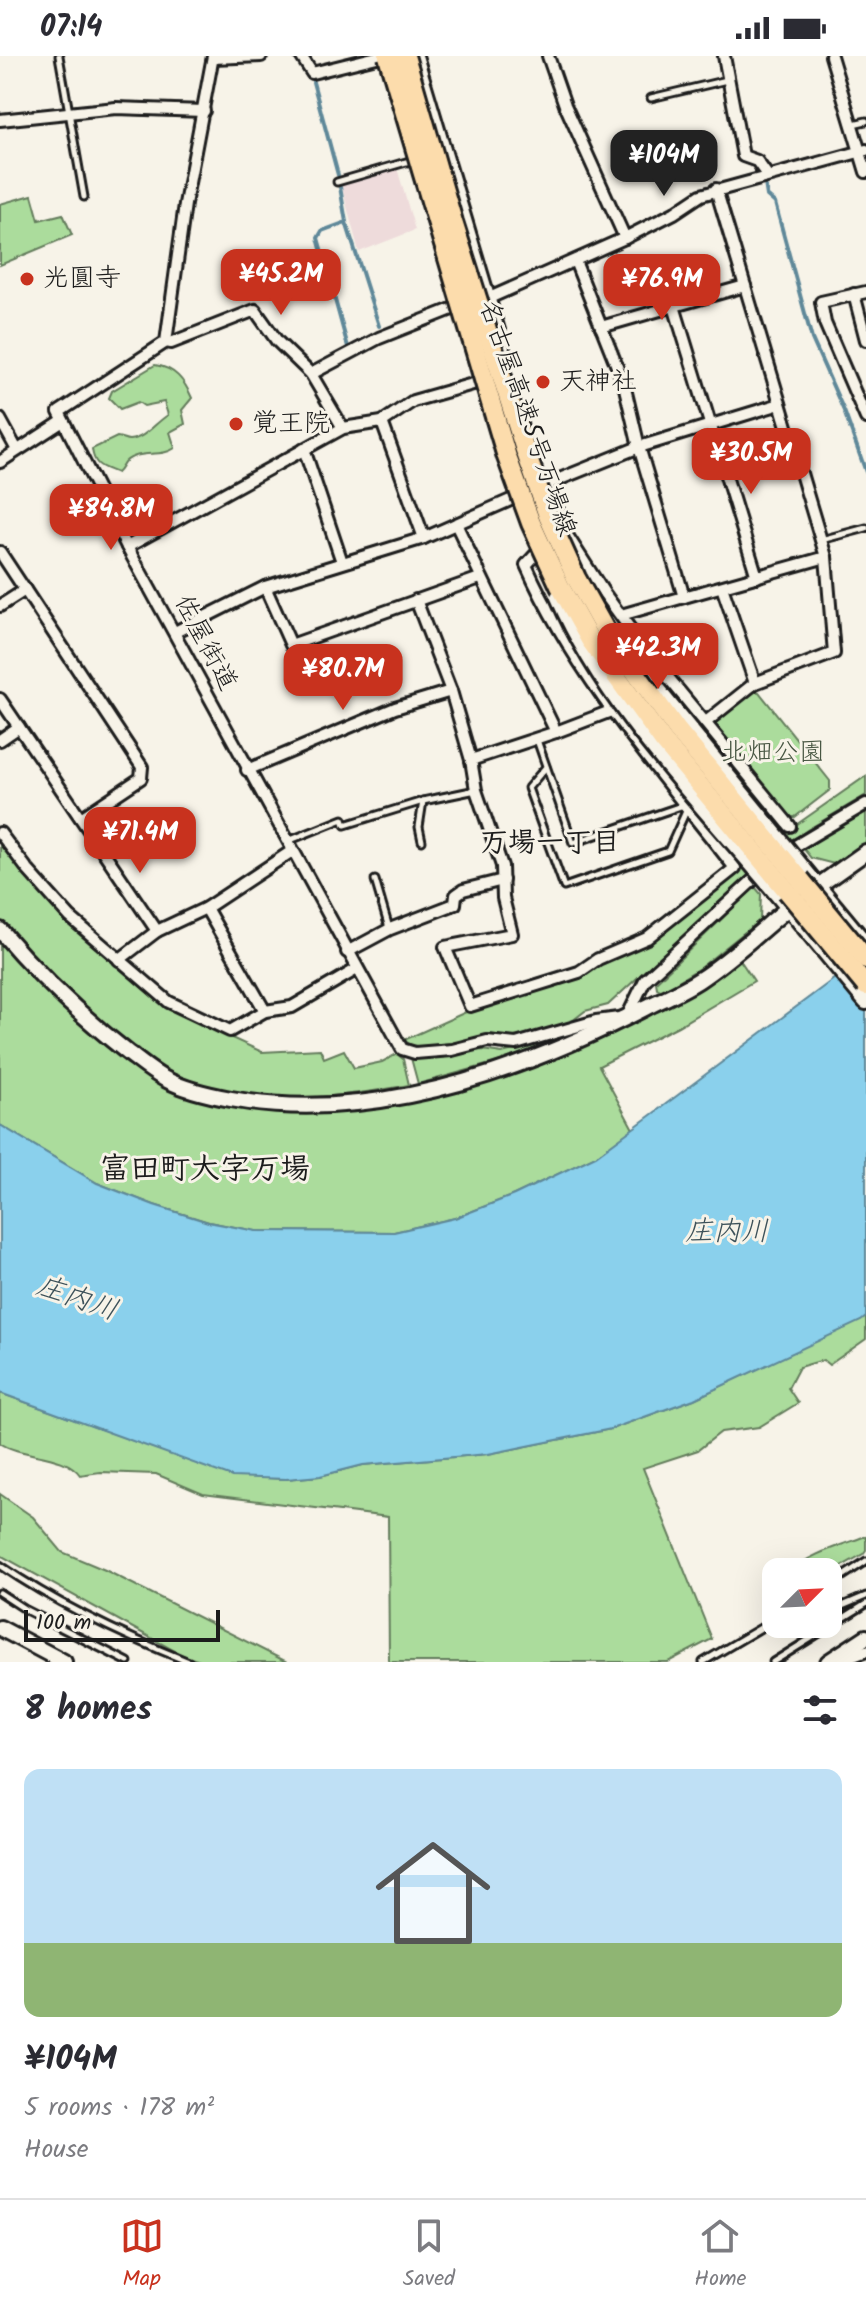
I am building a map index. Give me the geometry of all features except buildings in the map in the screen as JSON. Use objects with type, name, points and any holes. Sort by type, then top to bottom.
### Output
[{"type":"highway","name":"名古屋高速5号万場線","points":[[384,56],[507,457],[531,523],[560,586],[590,640],[663,741],[866,986]]},
{"type":"highway","name":"名古屋高速5号万場線","points":[[405,56],[520,435],[548,516],[576,578],[605,630],[677,730],[866,959]]},
{"type":"main road","points":[[384,56],[516,497],[573,631],[625,709],[866,1002]]},
{"type":"main road","points":[[415,56],[546,485],[581,571],[629,651],[686,726],[866,944]]},
{"type":"main road","points":[[818,886],[866,852]]},
{"type":"main road","points":[[0,930],[100,1030],[166,1080],[206,1094],[293,1106],[428,1091],[499,1070],[577,1041],[697,981],[788,908]]},
{"type":"main road","points":[[0,1628],[64,1662]]},
{"type":"main road","points":[[832,1660],[866,1637]]},
{"type":"street","points":[[166,342],[185,204],[213,57],[261,56]]},
{"type":"street","points":[[301,56],[312,73],[384,56]]},
{"type":"street","points":[[548,56],[565,105],[625,238]]},
{"type":"street","points":[[724,56],[743,156],[757,161],[767,175]]},
{"type":"street","points":[[831,56],[864,151],[866,172]]},
{"type":"street","points":[[0,120],[116,108],[204,111]]},
{"type":"street","points":[[487,299],[625,238],[716,189],[864,151]]},
{"type":"street","points":[[706,722],[755,683],[834,653],[826,557],[716,189]]},
{"type":"street","points":[[575,261],[624,384],[639,447],[684,597]]},
{"type":"street","points":[[601,327],[745,286]]},
{"type":"street","points":[[866,340],[860,293],[821,302],[825,323],[866,418]]},
{"type":"street","points":[[674,306],[757,577]]},
{"type":"street","points":[[311,374],[379,338],[457,307]]},
{"type":"street","points":[[0,462],[63,421],[59,412],[166,342],[171,343],[255,310],[277,341],[311,374],[343,428]]},
{"type":"street","points":[[127,547],[343,428],[382,422],[413,401],[480,382]]},
{"type":"street","points":[[175,632],[265,587],[424,538],[639,447],[780,404]]},
{"type":"street","points":[[0,419],[17,450]]},
{"type":"street","name":"佐屋街道","points":[[63,421],[247,770],[402,1049],[415,1053],[452,1050],[487,1041],[516,1044],[596,1021],[627,1017]]},
{"type":"street","points":[[382,422],[424,538]]},
{"type":"street","points":[[304,449],[342,562]]},
{"type":"street","points":[[456,524],[556,732]]},
{"type":"street","points":[[563,529],[621,615],[790,826]]},
{"type":"street","points":[[0,552],[142,767],[141,778],[81,818]]},
{"type":"street","points":[[416,600],[451,691],[471,760],[476,790],[502,866],[503,898],[512,934],[445,947],[470,1006],[579,972],[598,959],[647,938],[735,868],[611,711],[547,611],[526,565],[538,552]]},
{"type":"street","points":[[621,615],[826,557]]},
{"type":"street","points":[[265,587],[291,645],[480,578]]},
{"type":"street","points":[[722,587],[755,683]]},
{"type":"street","points":[[0,606],[25,590]]},
{"type":"street","points":[[247,770],[395,708],[451,691]]},
{"type":"street","points":[[0,699],[157,931]]},
{"type":"street","points":[[471,760],[611,711]]},
{"type":"street","points":[[0,740],[19,727]]},
{"type":"street","points":[[627,1017],[645,980],[739,891],[781,854],[866,804]]},
{"type":"street","points":[[0,833],[70,917],[119,960],[169,1002],[230,1031],[265,1011],[292,1007],[357,969]]},
{"type":"street","points":[[119,960],[157,931],[206,908],[289,846]]},
{"type":"street","points":[[347,952],[390,929],[455,904],[456,895],[463,890],[503,880]]},
{"type":"street","points":[[206,908],[265,1011]]},
{"type":"street","points":[[832,1660],[866,1651]]},
{"type":"lane","points":[[59,56],[84,197]]},
{"type":"lane","points":[[651,98],[728,80]]},
{"type":"lane","points":[[853,124],[866,121]]},
{"type":"lane","points":[[337,182],[413,160]]},
{"type":"lane","points":[[821,540],[866,528]]},
{"type":"lane","points":[[536,739],[573,843],[686,806]]},
{"type":"lane","points":[[546,767],[528,788],[564,887],[668,851],[686,806]]},
{"type":"lane","points":[[289,846],[343,819],[345,825],[423,801],[476,790]]},
{"type":"lane","points":[[422,841],[419,827],[423,801]]},
{"type":"lane","points":[[375,880],[390,929]]},
{"type":"lane","points":[[842,1577],[866,1561]]},
{"type":"lane","points":[[0,1565],[81,1613],[147,1646],[189,1662]]},
{"type":"lane","points":[[0,1593],[26,1610],[128,1662]]},
{"type":"lane","points":[[842,1606],[866,1596]]},
{"type":"lane","points":[[773,1662],[866,1604]]},
{"type":"lane","points":[[703,1662],[762,1628]]},
{"type":"shaded area","points":[[397,168],[415,230],[359,252],[341,184]]},
{"type":"green space","points":[[32,195],[39,220],[63,214],[72,235],[0,265],[0,204]]},
{"type":"green space","points":[[155,365],[178,376],[192,398],[182,410],[185,424],[170,432],[175,448],[130,458],[117,473],[103,468],[95,460],[92,449],[117,437],[129,440],[140,437],[168,415],[164,402],[144,406],[138,402],[120,409],[109,398],[112,391]]},
{"type":"green space","name":"北畑公園","points":[[752,691],[759,692],[830,781],[830,790],[795,817],[788,817],[716,726],[716,719]]},
{"type":"green space","points":[[866,776],[866,795],[807,830],[760,864],[608,1005],[585,1011],[567,1025],[512,1038],[490,1034],[453,1043],[414,1047],[404,1040],[466,1012],[581,977],[600,962],[649,942],[793,827]]},
{"type":"green space","points":[[866,812],[866,842],[834,864],[811,858],[803,848]]},
{"type":"green space","points":[[0,845],[66,923],[166,1008],[262,1052],[320,1049],[324,1058],[344,1050],[354,1068],[382,1062],[397,1054],[403,1059],[409,1085],[316,1097],[253,1096],[193,1082],[164,1069],[99,1022],[0,925]]},
{"type":"green space","points":[[755,887],[761,894],[760,920],[701,967],[662,991],[657,988],[656,982]]},
{"type":"green space","points":[[0,942],[80,1022],[147,1075],[201,1099],[266,1109],[342,1109],[385,1104],[469,1086],[551,1058],[678,1001],[705,985],[738,957],[754,981],[678,1026],[599,1066],[633,1129],[596,1156],[514,1195],[455,1218],[394,1232],[256,1231],[209,1222],[97,1183],[0,1125]]},
{"type":"green space","points":[[572,1035],[508,1059],[418,1084],[411,1058],[482,1050],[502,1053]]},
{"type":"green space","points":[[866,1317],[866,1339],[829,1365],[823,1360],[799,1367],[788,1388],[798,1403],[759,1427],[721,1432],[698,1450],[643,1468],[712,1639],[668,1662],[389,1662],[388,1517],[203,1494],[156,1474],[100,1472],[80,1475],[54,1459],[0,1443],[0,1393],[232,1476],[286,1479],[320,1476],[363,1465],[488,1454],[611,1429],[694,1399]]},
{"type":"green space","points":[[0,1494],[33,1517],[62,1552],[105,1570],[287,1662],[203,1662],[182,1655],[0,1555]]},
{"type":"green space","points":[[866,1536],[863,1554],[842,1566],[842,1558],[810,1558]]},
{"type":"water","name":"庄内川","points":[[866,955],[866,1317],[861,1321],[694,1399],[611,1429],[488,1454],[363,1465],[320,1476],[286,1479],[232,1477],[0,1393],[0,1125],[97,1183],[208,1222],[256,1231],[394,1232],[455,1218],[514,1195],[596,1156]]},
{"type":"waterway","points":[[313,82],[338,175]]},
{"type":"waterway","points":[[765,183],[767,196],[775,203],[812,339],[844,411],[866,472]]},
{"type":"waterway","points":[[340,187],[346,222],[379,326]]},
{"type":"waterway","points":[[346,222],[322,231],[318,238],[348,347]]},
{"type":"place","name":"光圓寺","points":[[27,279]]},
{"type":"place","name":"天神社","points":[[543,382]]},
{"type":"place","name":"覚王院","points":[[236,424]]},
{"type":"district","name":"万場一丁目","points":[[550,843]]},
{"type":"district","name":"富田町大字万場","points":[[205,1170]]}]
